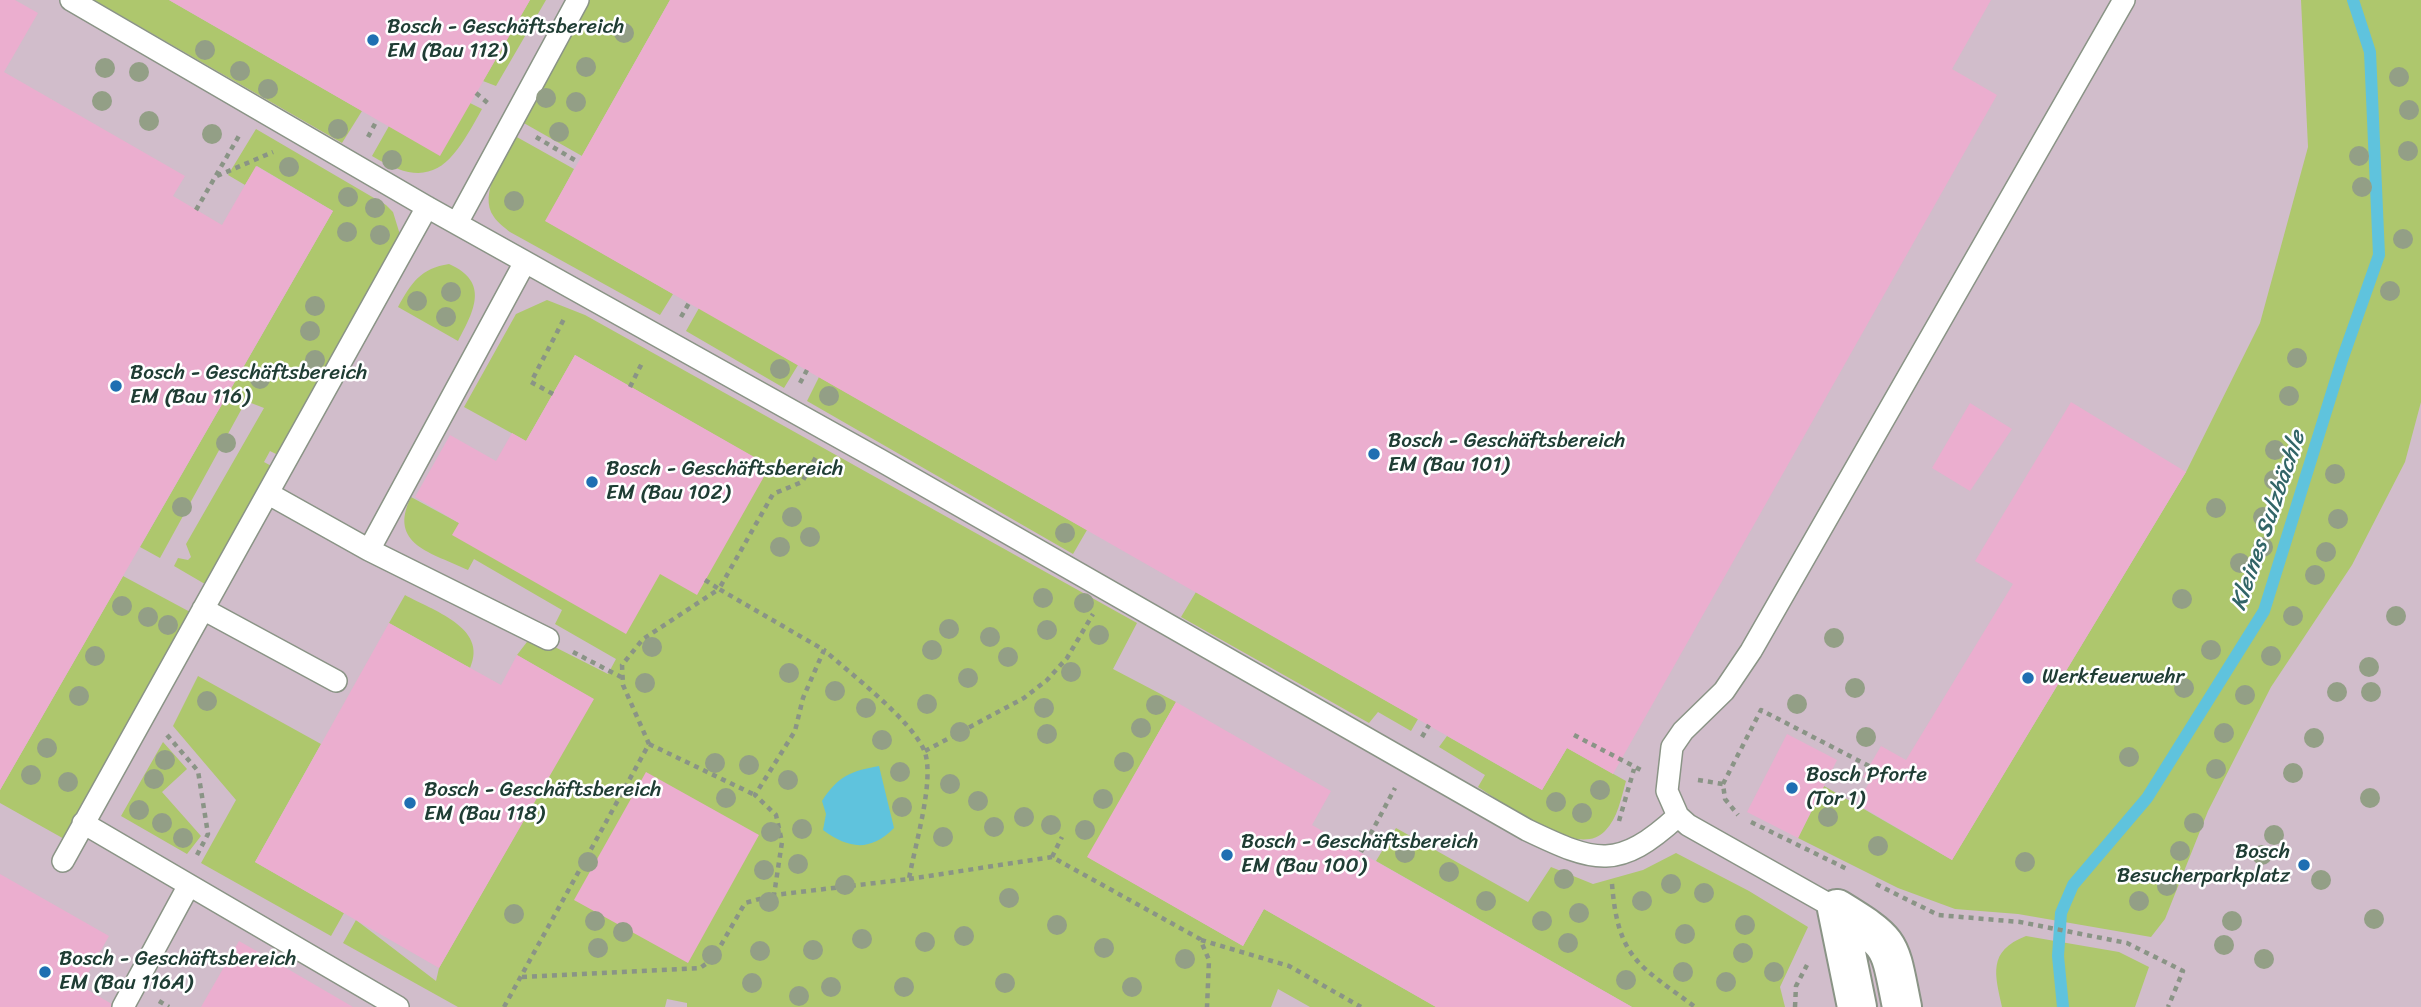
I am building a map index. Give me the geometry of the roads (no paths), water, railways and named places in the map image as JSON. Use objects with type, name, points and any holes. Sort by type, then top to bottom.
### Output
[{"type":"street","points":[[1837,909],[1857,1007]]},
{"type":"street","points":[[1837,909],[1875,932],[1890,949],[1902,1007]]},
{"type":"lane","points":[[71,0],[427,207],[830,432],[1527,830],[1572,852],[1610,859],[1658,835],[1678,816]]},
{"type":"lane","points":[[457,223],[578,0]]},
{"type":"lane","points":[[1837,909],[1704,836],[1678,816],[1667,791],[1672,747],[1683,731],[1724,691],[1751,651],[2124,0]]},
{"type":"lane","points":[[63,861],[427,207]]},
{"type":"lane","points":[[369,550],[525,261]]},
{"type":"lane","points":[[269,494],[369,550],[548,639]]},
{"type":"lane","points":[[203,609],[336,681]]},
{"type":"lane","points":[[83,823],[398,1007]]},
{"type":"lane","points":[[123,1007],[186,883]]},
{"type":"water","points":[[879,766],[894,828],[876,841],[859,845],[842,841],[823,830],[826,814],[822,801],[834,786],[846,776]]},
{"type":"waterway","name":"Kleines Sulzbächle","points":[[2063,1007],[2058,956],[2061,913],[2073,885],[2147,798],[2264,611],[2342,360],[2379,255],[2370,52],[2353,0]]},
{"type":"place","name":"Bosch - Geschäftsbereich EM (Bau 112)","points":[[373,40]]},
{"type":"place","name":"Bosch - Geschäftsbereich EM (Bau 116)","points":[[116,386]]},
{"type":"place","name":"Bosch - Geschäftsbereich EM (Bau 101)","points":[[1374,454]]},
{"type":"place","name":"Bosch - Geschäftsbereich EM (Bau 102)","points":[[592,482]]},
{"type":"place","name":"Werkfeuerwehr","points":[[2028,678]]},
{"type":"place","name":"Bosch Pforte (Tor 1)","points":[[1792,788]]},
{"type":"place","name":"Bosch - Geschäftsbereich EM (Bau 118)","points":[[410,803]]},
{"type":"place","name":"Bosch - Geschäftsbereich EM (Bau 100)","points":[[1227,855]]},
{"type":"place","name":"Bosch Besucherparkplatz","points":[[2304,865]]},
{"type":"place","name":"Bosch - Geschäftsbereich EM (Bau 116A)","points":[[45,972]]}]
